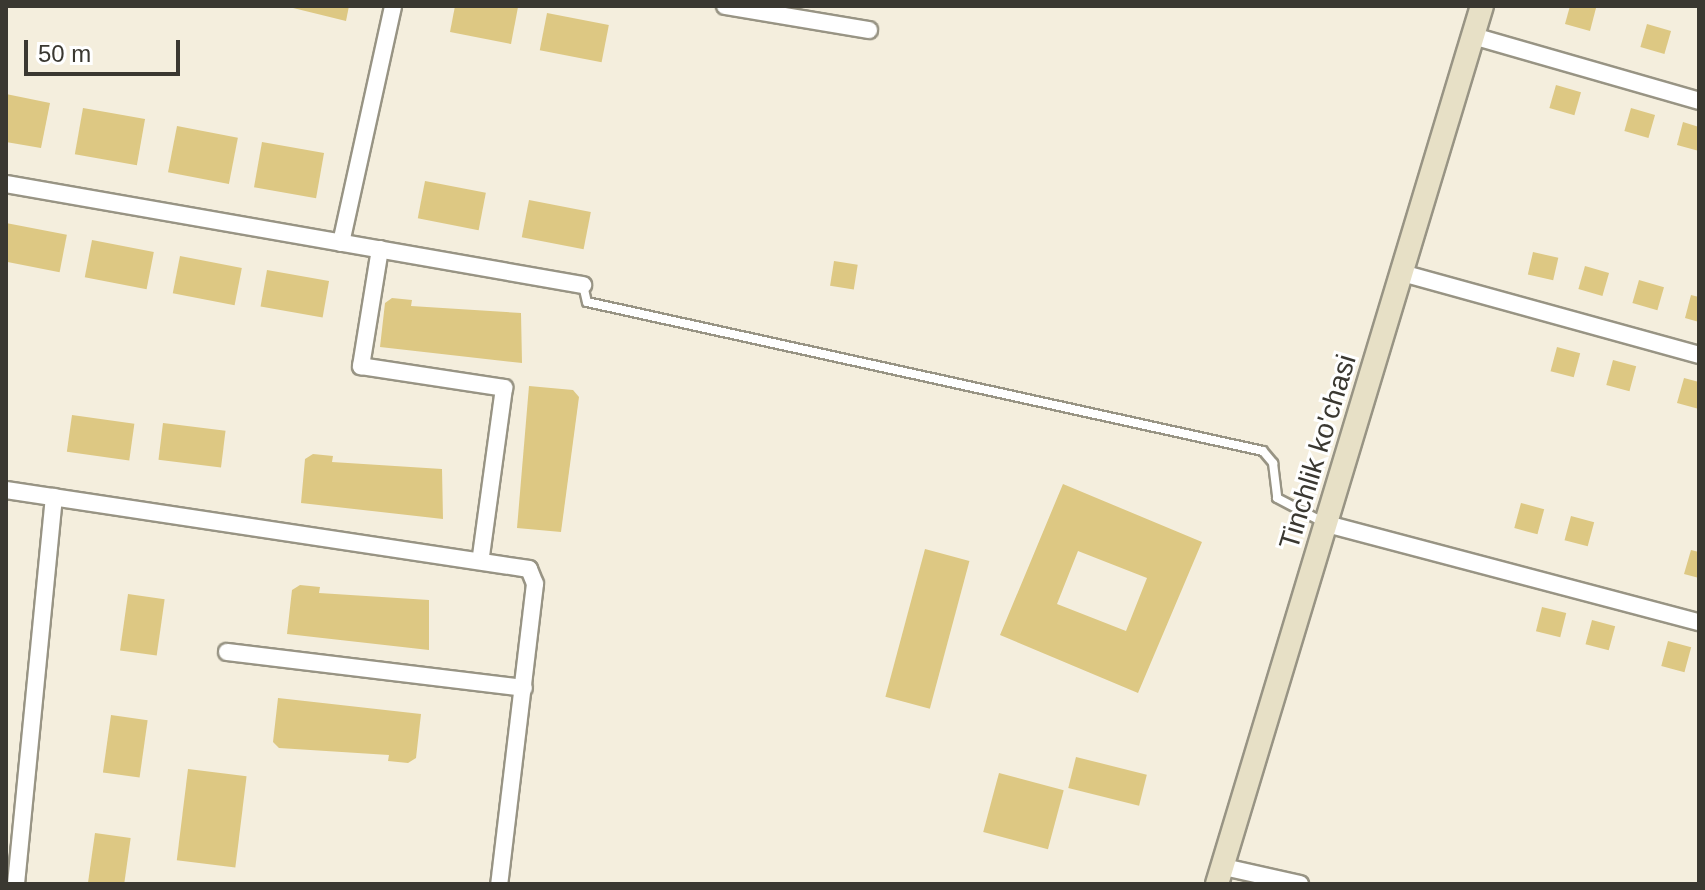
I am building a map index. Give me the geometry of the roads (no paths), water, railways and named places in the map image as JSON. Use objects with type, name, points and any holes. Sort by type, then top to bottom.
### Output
[{"type":"main road","name":"Tinchlik ko'chasi","points":[[1221,875],[1482,6]]},
{"type":"street","points":[[341,243],[393,6]]},
{"type":"street","points":[[725,6],[869,30]]},
{"type":"street","points":[[1473,36],[1699,101]]},
{"type":"street","points":[[6,184],[583,285]]},
{"type":"street","points":[[380,249],[361,366],[504,388],[481,557]]},
{"type":"street","points":[[1402,273],[1699,355]]},
{"type":"street","points":[[6,490],[481,557],[529,569],[535,584],[499,884]]},
{"type":"street","points":[[16,884],[54,497]]},
{"type":"street","points":[[1327,524],[1699,622]]},
{"type":"street","points":[[227,652],[524,688]]},
{"type":"street","points":[[1221,875],[1300,884]]},
{"type":"lane","points":[[583,285],[587,302],[1263,451],[1273,463],[1277,498],[1327,524]]}]
